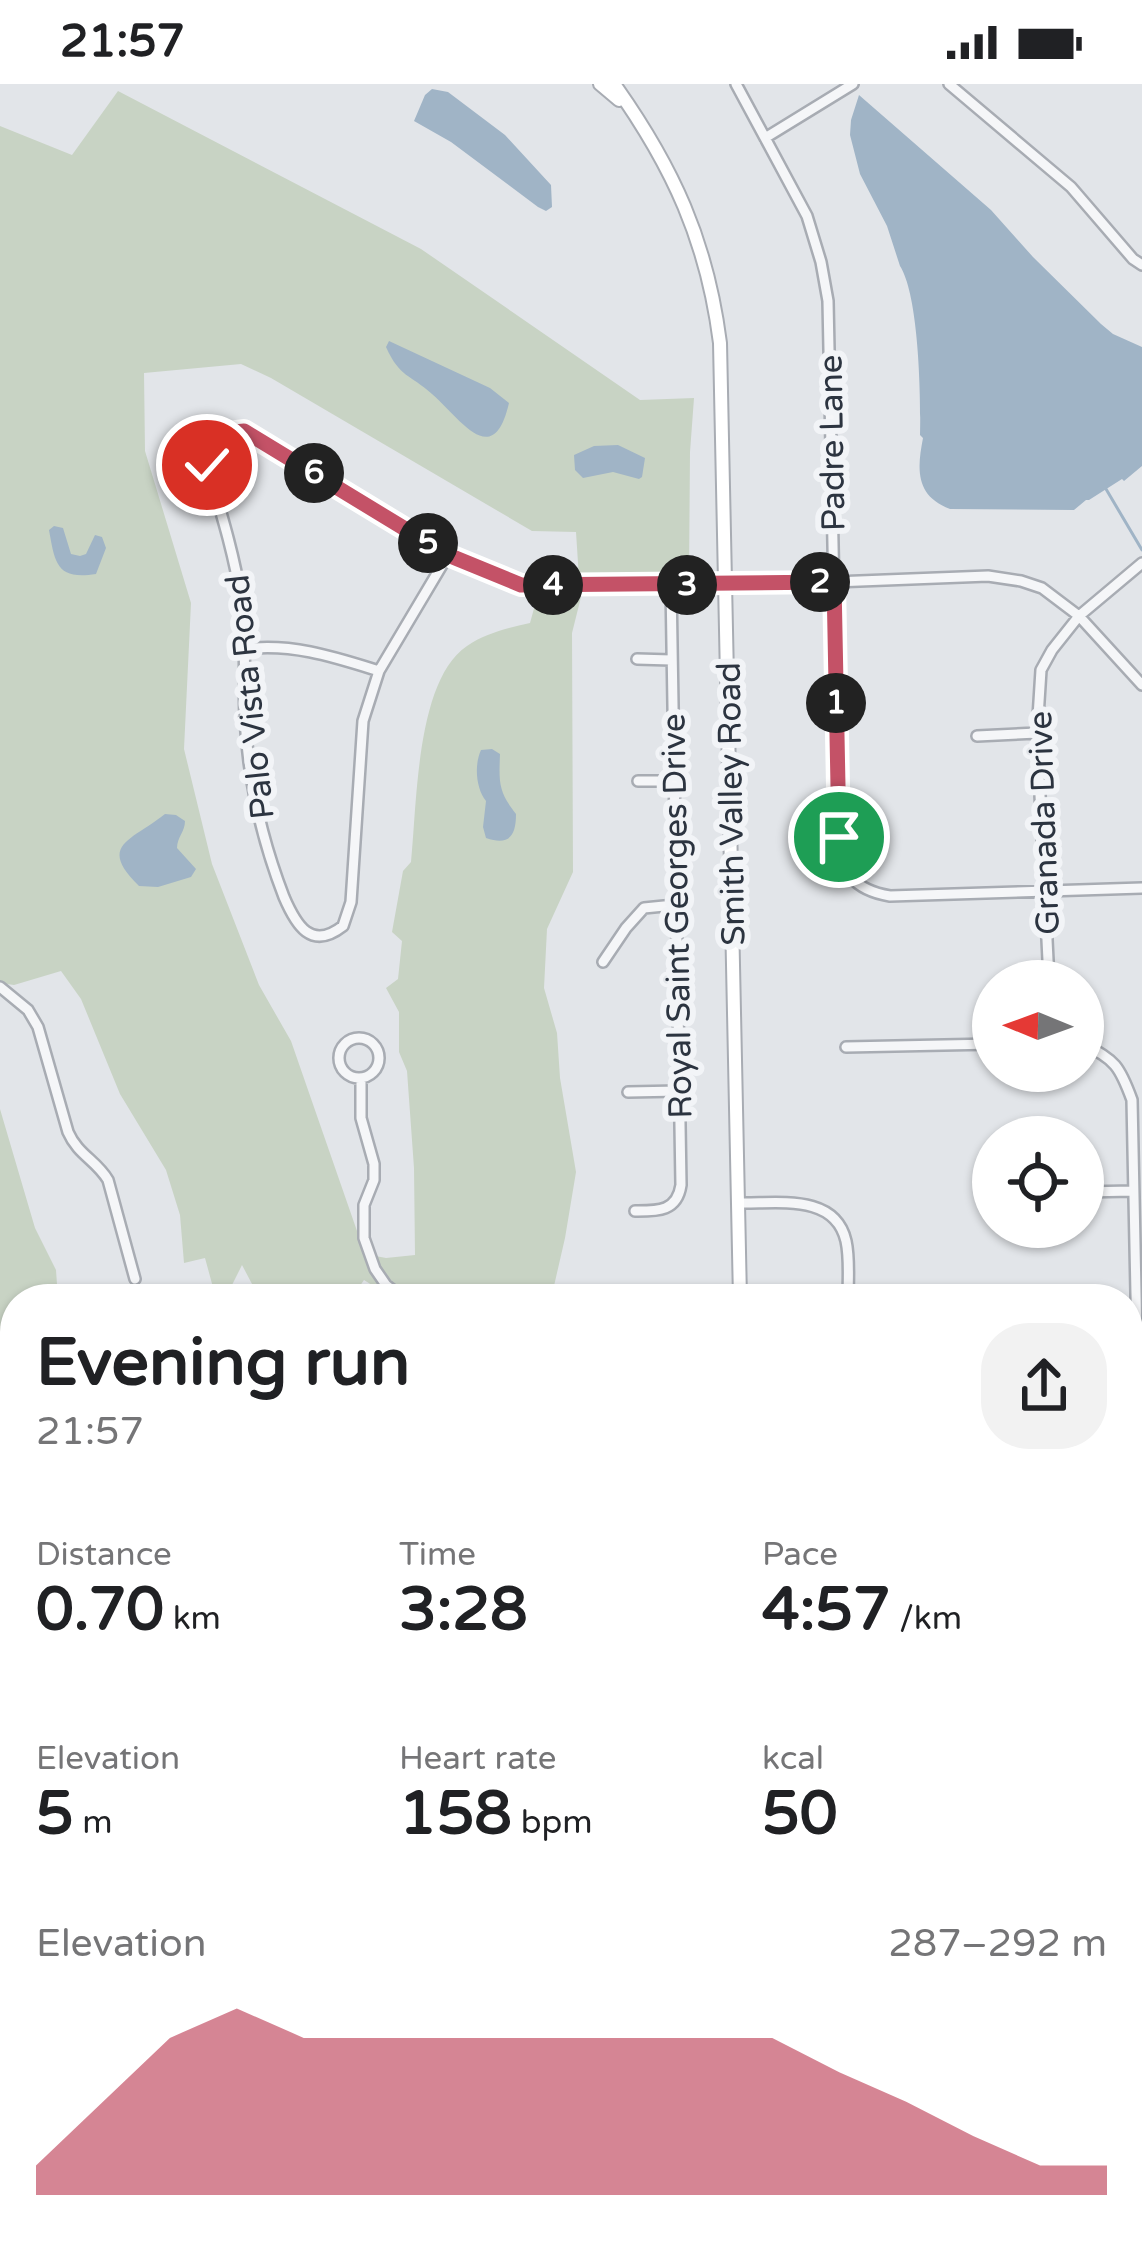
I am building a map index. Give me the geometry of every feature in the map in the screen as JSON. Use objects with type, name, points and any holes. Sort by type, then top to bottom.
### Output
[{"type":"main road","points":[[600,84],[634,112]]},
{"type":"main road","points":[[614,84],[634,112]]},
{"type":"main road","name":"Smith Valley Road","points":[[634,112],[680,191],[700,246],[712,292],[722,370],[740,1284]]},
{"type":"street","name":"Padre Lane","points":[[736,84],[807,216],[825,281],[844,869],[862,886],[890,896],[1045,891]]},
{"type":"street","points":[[765,138],[853,84]]},
{"type":"street","points":[[949,84],[1071,187],[1142,266]]},
{"type":"street","name":"Palo Vista Road","points":[[379,670],[363,721],[351,902],[343,926],[326,935],[309,934],[296,922],[273,868],[253,791],[245,719],[242,600],[207,465],[208,453],[218,438],[244,431],[448,555]]},
{"type":"street","points":[[245,649],[268,646],[311,651],[379,670],[448,555],[521,585],[988,576],[1042,589],[1079,616],[1142,685]]},
{"type":"street","name":"Granada Drive","points":[[1048,960],[1036,733],[1041,670],[1079,616],[1141,564]]},
{"type":"street","name":"Royal Saint Georges Drive","points":[[634,1210],[666,1209],[680,1194],[671,585]]},
{"type":"street","points":[[637,659],[671,660]]},
{"type":"street","points":[[977,736],[1036,733]]},
{"type":"street","points":[[638,782],[674,781]]},
{"type":"street","points":[[1045,891],[1142,888]]},
{"type":"street","points":[[603,962],[644,908],[674,905]]},
{"type":"street","points":[[0,987],[23,1005],[38,1027],[68,1132],[75,1147],[108,1180],[135,1279]]},
{"type":"street","points":[[354,1039],[367,1040],[378,1055],[376,1068],[361,1078],[348,1076],[340,1065],[340,1052],[354,1039]]},
{"type":"street","points":[[846,1047],[972,1044]]},
{"type":"street","points":[[1104,1054],[1122,1071],[1132,1100],[1132,1284]]},
{"type":"street","points":[[361,1078],[361,1118],[374,1164],[374,1180],[364,1205],[364,1238],[385,1284]]},
{"type":"street","points":[[628,1092],[679,1091]]},
{"type":"street","points":[[1104,1192],[1133,1191]]},
{"type":"street","points":[[739,1203],[815,1205],[834,1216],[848,1247],[848,1284]]},
{"type":"green space","points":[[118,91],[421,249],[640,400],[694,398],[689,574],[584,585],[572,633],[573,872],[547,929],[544,988],[557,1033],[576,1172],[554,1284],[370,1284],[364,1280],[361,1284],[252,1284],[242,1265],[232,1284],[212,1284],[205,1258],[184,1263],[180,1215],[166,1170],[120,1094],[81,999],[61,971],[14,985],[0,983],[0,126],[72,155]],"holes":[[[241,364],[532,531],[576,532],[579,578],[547,578],[530,623],[489,634],[467,646],[450,663],[428,714],[411,862],[403,871],[392,932],[402,941],[398,979],[386,988],[399,1012],[399,1052],[407,1071],[415,1255],[365,1254],[291,1041],[259,985],[212,864],[184,749],[191,603],[145,451],[144,373]]]},
{"type":"green space","points":[[0,1109],[57,1284],[0,1284]]},
{"type":"water","points":[[432,89],[448,92],[505,135],[551,185],[552,207],[546,211],[538,207],[451,142],[414,121]]},
{"type":"water","points":[[859,95],[991,210],[1101,324],[1142,347],[1142,466],[1124,481],[1074,510],[950,509],[924,489],[918,348],[911,300],[887,226],[860,174],[850,135]]},
{"type":"water","points":[[389,341],[490,388],[509,403],[494,434],[485,437],[464,426],[401,370],[386,347]]},
{"type":"water","points":[[618,445],[645,458],[642,477],[613,472],[583,478],[575,470],[574,455],[594,446]]},
{"type":"water","points":[[63,528],[71,554],[86,554],[95,535],[102,537],[106,548],[96,574],[73,574],[60,567],[49,530]]},
{"type":"water","points":[[481,750],[500,754],[501,786],[516,814],[513,833],[500,841],[486,838],[486,801],[477,777]]},
{"type":"water","points":[[165,814],[185,821],[177,848],[196,869],[191,877],[158,887],[139,886],[127,872],[120,852]]},
{"type":"waterway","points":[[1106,489],[1142,550]]},
{"type":"route","points":[[207,465],[208,453],[218,438],[244,431],[448,555],[521,585],[834,582],[839,837]]}]
